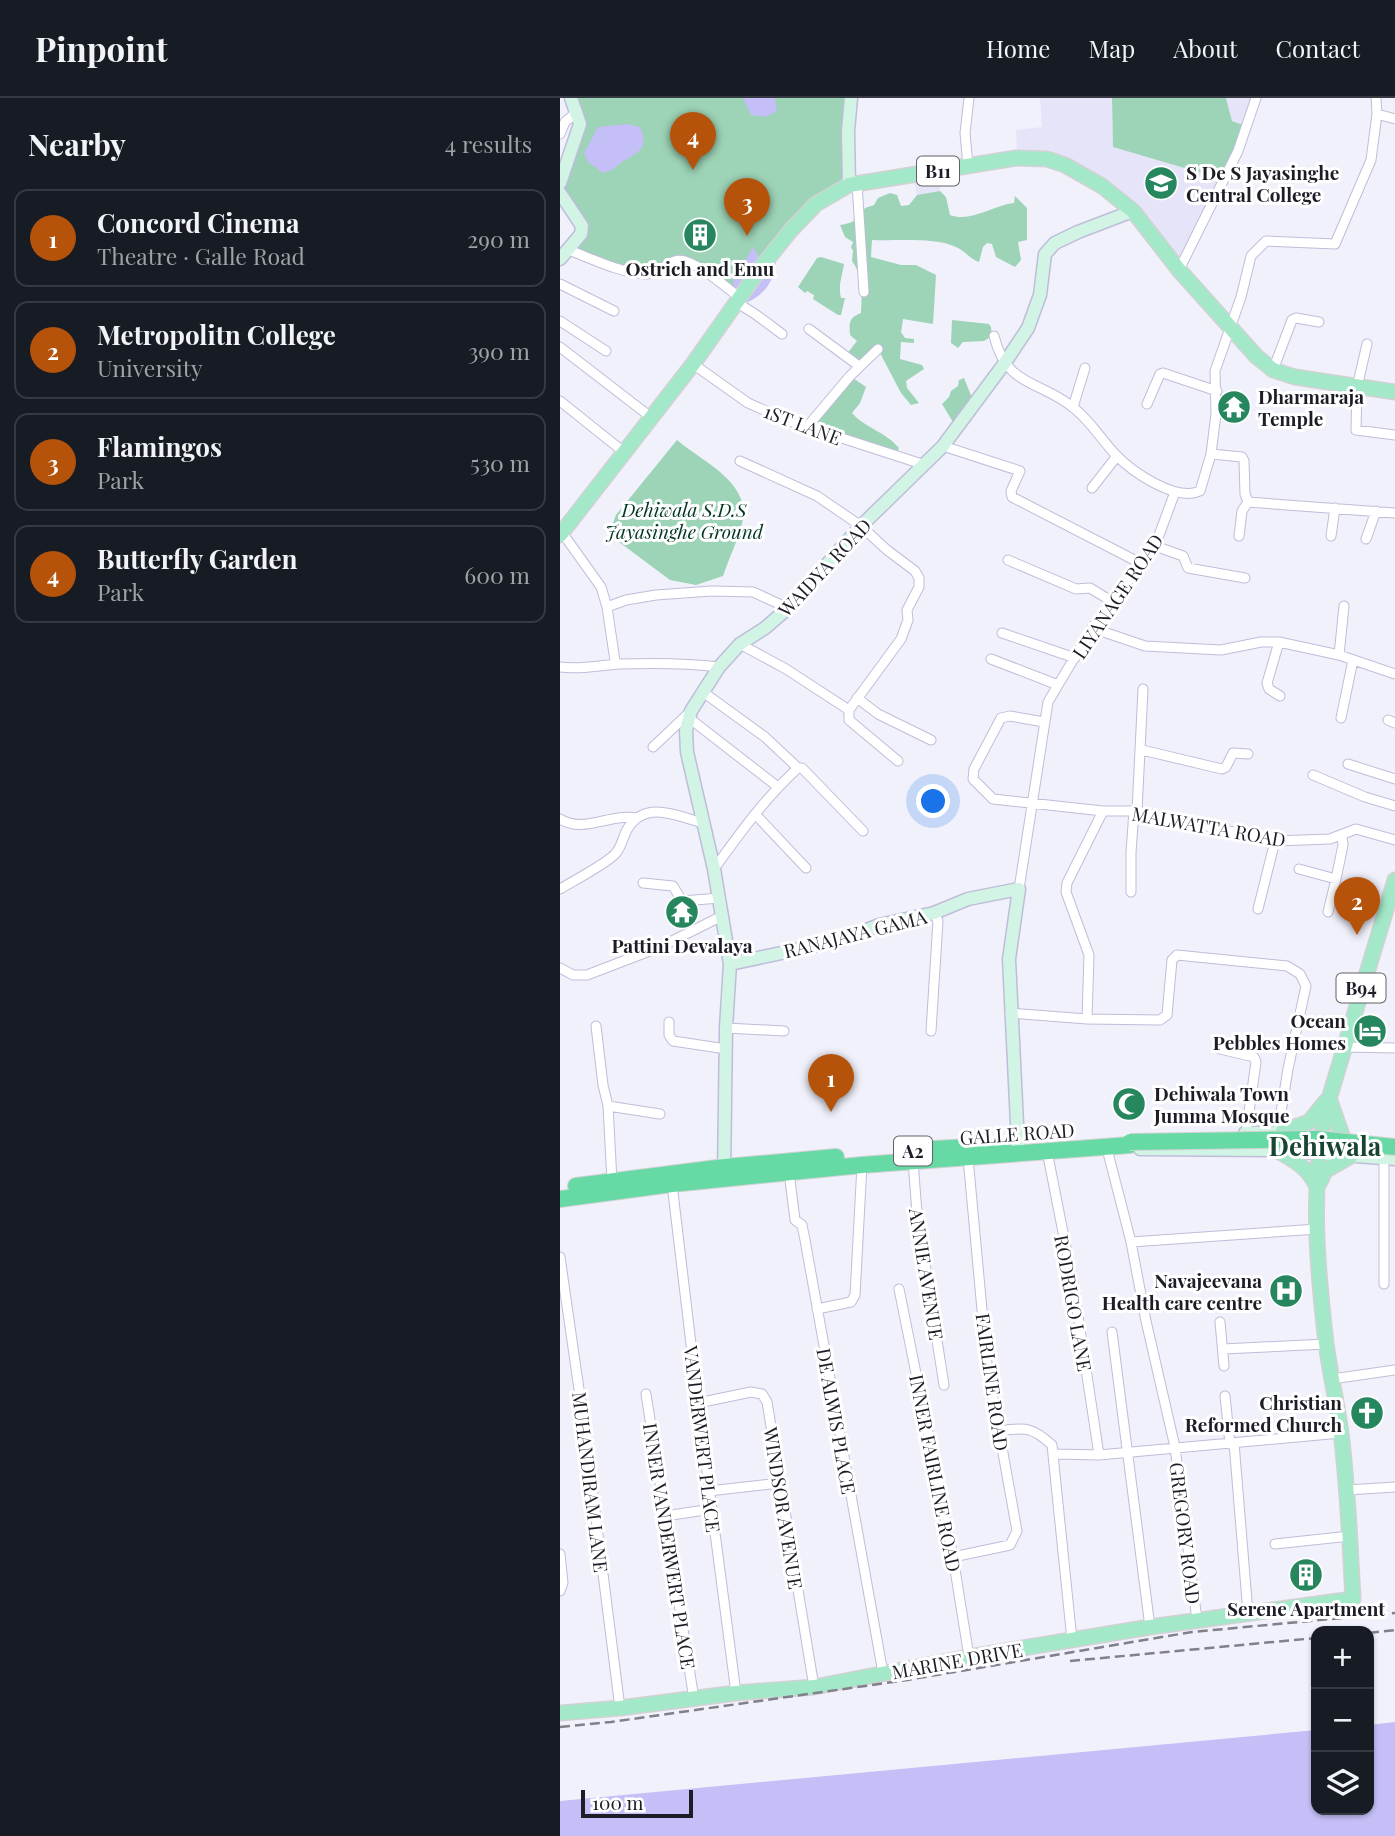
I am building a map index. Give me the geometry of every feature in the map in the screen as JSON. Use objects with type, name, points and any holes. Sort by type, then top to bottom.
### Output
[{"type":"highway","name":"GALLE ROAD","points":[[560,1199],[672,1184],[724,1173],[789,1172],[1130,1143],[1317,1139],[1388,1155]]},
{"type":"highway","name":"GALLE ROAD","points":[[560,1189],[611,1181],[724,1173],[1018,1144],[1102,1146]]},
{"type":"main road","name":"B11","points":[[561,533],[693,364],[762,266],[816,204],[853,184],[1016,158],[1047,159],[1085,175],[1133,211],[1179,271],[1256,356],[1273,370],[1295,377],[1395,392]]},
{"type":"main road","name":"B94","points":[[1321,1133],[1343,1047],[1390,912],[1395,880]]},
{"type":"main road","points":[[1280,1131],[1309,1122],[1329,1096]]},
{"type":"main road","points":[[1329,1096],[1342,1135]]},
{"type":"main road","points":[[1321,1133],[1317,1229],[1326,1344],[1341,1433],[1350,1536]]},
{"type":"main road","points":[[1276,1150],[1300,1163],[1311,1175],[1317,1188]]},
{"type":"main road","points":[[1317,1188],[1325,1171],[1352,1156]]},
{"type":"main road","name":"MARINE DRIVE","points":[[560,1713],[814,1687],[883,1672],[1150,1627],[1353,1599],[1350,1536]]},
{"type":"street","points":[[560,183],[580,124],[571,98]]},
{"type":"street","points":[[851,98],[848,131],[864,292]]},
{"type":"street","points":[[968,166],[965,133],[969,98]]},
{"type":"street","points":[[1179,271],[1238,151],[1256,98]]},
{"type":"street","points":[[993,336],[1004,364],[1023,381],[1073,407],[1117,456],[1148,479],[1175,492],[1192,495],[1200,491],[1211,454],[1217,391],[1215,371],[1241,297],[1243,279],[1251,256],[1266,241],[1335,244],[1371,160],[1377,114],[1376,98]]},
{"type":"street","points":[[560,134],[565,122],[577,112]]},
{"type":"street","points":[[1377,114],[1395,119]]},
{"type":"street","points":[[560,193],[582,226],[581,234],[564,255],[645,274],[655,273],[674,260],[684,261],[705,272],[782,334]]},
{"type":"street","name":"WAIDYA ROAD","points":[[724,1173],[726,1028],[730,964],[720,898],[687,752],[686,730],[690,714],[719,667],[740,644],[765,628],[788,608],[861,526],[943,446],[1028,328],[1040,295],[1045,254],[1055,243],[1133,211]]},
{"type":"street","points":[[560,284],[614,312]]},
{"type":"street","points":[[1273,370],[1292,320],[1296,318],[1319,322]]},
{"type":"street","points":[[560,321],[606,351]]},
{"type":"street","points":[[809,329],[859,366]]},
{"type":"street","points":[[1367,344],[1357,387],[1356,430],[1395,435]]},
{"type":"street","points":[[560,347],[652,418]]},
{"type":"street","points":[[807,427],[859,366],[878,349]]},
{"type":"street","name":"1ST LANE","points":[[693,364],[748,403],[807,427],[922,464]]},
{"type":"street","points":[[1073,407],[1085,368]]},
{"type":"street","points":[[1147,404],[1160,374],[1163,373],[1217,391]]},
{"type":"street","points":[[560,401],[625,453]]},
{"type":"street","points":[[943,446],[1020,471],[1011,491],[1012,497],[1142,564]]},
{"type":"street","points":[[1211,454],[1242,457],[1248,502]]},
{"type":"street","points":[[1092,488],[1117,456]]},
{"type":"street","points":[[740,461],[817,496],[861,526],[915,571],[919,578],[919,587],[907,610],[908,620],[901,639],[849,710],[849,720],[898,761]]},
{"type":"street","name":"LIYANAGE ROAD","points":[[1019,889],[1048,702],[1092,628],[1155,546],[1175,492]]},
{"type":"street","points":[[1248,502],[1395,513]]},
{"type":"street","points":[[1239,536],[1242,511],[1248,502]]},
{"type":"street","points":[[1331,536],[1335,508]]},
{"type":"street","points":[[1366,539],[1376,511]]},
{"type":"street","points":[[561,533],[601,587],[607,607],[615,661],[618,664]]},
{"type":"street","points":[[1155,546],[1183,556],[1188,568],[1245,578]]},
{"type":"street","points":[[1008,560],[1076,589],[1090,588],[1113,601]]},
{"type":"street","points":[[607,607],[626,600],[656,595],[712,591],[753,592],[788,608]]},
{"type":"street","points":[[1339,655],[1344,606]]},
{"type":"street","points":[[1092,628],[1145,646],[1221,650],[1261,642],[1279,642],[1339,655],[1395,674]]},
{"type":"street","points":[[1002,633],[1075,658]]},
{"type":"street","points":[[1279,642],[1267,686],[1280,696]]},
{"type":"street","points":[[740,644],[786,669],[849,710]]},
{"type":"street","points":[[991,659],[1058,685]]},
{"type":"street","points":[[1341,718],[1353,660]]},
{"type":"street","points":[[560,667],[577,669],[618,664],[697,664],[719,667]]},
{"type":"street","points":[[1131,892],[1130,852],[1142,750],[1143,690]]},
{"type":"street","points":[[702,692],[765,737],[798,768],[802,768],[863,831]]},
{"type":"street","points":[[857,698],[878,714],[931,740]]},
{"type":"street","points":[[653,747],[690,714],[778,787]]},
{"type":"street","name":"MALWATTA ROAD","points":[[1044,722],[1001,718],[974,769],[973,779],[993,799],[1103,811],[1136,811],[1275,841],[1330,839],[1356,829],[1395,839]]},
{"type":"street","points":[[1142,750],[1222,769],[1226,767],[1233,752],[1248,754]]},
{"type":"street","points":[[1348,764],[1395,779]]},
{"type":"street","points":[[714,869],[755,814],[798,768]]},
{"type":"street","points":[[1313,775],[1365,797],[1395,806]]},
{"type":"street","points":[[560,889],[616,855],[628,829],[645,813],[658,811],[703,822]]},
{"type":"street","points":[[1087,1019],[1089,955],[1066,892],[1067,883],[1103,811]]},
{"type":"street","points":[[755,814],[806,868]]},
{"type":"street","points":[[560,819],[571,825],[581,825],[615,817],[637,818]]},
{"type":"street","points":[[1328,912],[1343,845],[1342,836]]},
{"type":"street","points":[[1258,909],[1275,841]]},
{"type":"street","points":[[1299,869],[1336,879]]},
{"type":"street","points":[[643,883],[673,886],[682,901],[720,898]]},
{"type":"street","points":[[1018,1144],[1009,959],[1019,889]]},
{"type":"street","name":"RANAJAYA GAMA","points":[[730,964],[842,940],[879,925],[934,913],[968,899],[1019,889]]},
{"type":"street","points":[[931,1031],[938,920],[934,913]]},
{"type":"street","points":[[560,968],[573,975],[587,975],[660,947],[722,916]]},
{"type":"street","points":[[1010,1013],[1087,1019],[1160,1020],[1167,1015],[1172,960],[1177,955],[1287,966],[1300,974],[1306,986],[1288,1069],[1280,1131]]},
{"type":"street","points":[[668,1022],[669,1035],[673,1041],[726,1049]]},
{"type":"street","points":[[596,1026],[608,1105],[611,1181]]},
{"type":"street","points":[[726,1028],[784,1031]]},
{"type":"street","points":[[1343,1047],[1395,1048]]},
{"type":"street","points":[[1220,1049],[1250,1056],[1256,1062],[1242,1133],[1242,1147],[1238,1150]]},
{"type":"street","points":[[608,1105],[660,1114]]},
{"type":"street","points":[[1102,1146],[1280,1131],[1395,1140]]},
{"type":"street","points":[[1374,1138],[1368,1147],[1388,1155]]},
{"type":"street","points":[[1102,1146],[1276,1150],[1352,1156],[1388,1155]]},
{"type":"street","name":"GREGORY ROAD","points":[[1102,1146],[1131,1242],[1175,1447],[1197,1620]]},
{"type":"street","name":"RODRIGO LANE","points":[[1046,1151],[1073,1283],[1099,1455]]},
{"type":"street","points":[[1384,1284],[1388,1155]]},
{"type":"street","name":"FAIRLINE ROAD","points":[[953,1557],[1010,1545],[1017,1531],[987,1364],[968,1158]]},
{"type":"street","name":"ANNIE AVENUE","points":[[913,1161],[916,1213],[944,1385]]},
{"type":"street","points":[[817,1309],[850,1302],[855,1296],[862,1164]]},
{"type":"street","name":"DE ALWIS PLACE","points":[[789,1172],[795,1220],[802,1225],[883,1672]]},
{"type":"street","name":"VANDERWERT PLACE","points":[[672,1184],[737,1693]]},
{"type":"street","points":[[1131,1242],[1317,1229]]},
{"type":"street","name":"MUHANDIRAM LANE","points":[[560,1257],[620,1708]]},
{"type":"street","name":"INNER FAIRLINE ROAD","points":[[899,1289],[953,1557],[969,1657]]},
{"type":"street","points":[[1220,1322],[1224,1366]]},
{"type":"street","points":[[1112,1332],[1150,1627]]},
{"type":"street","points":[[1223,1349],[1326,1344]]},
{"type":"street","points":[[1332,1379],[1395,1370]]},
{"type":"street","name":"WINDSOR AVENUE","points":[[698,1403],[751,1392],[762,1394],[767,1402],[814,1687]]},
{"type":"street","name":"INNER VANDERWERT PLACE","points":[[646,1394],[694,1699]]},
{"type":"street","points":[[1225,1396],[1248,1613]]},
{"type":"street","points":[[1000,1432],[1023,1428],[1037,1431],[1052,1445],[1072,1640]]},
{"type":"street","points":[[1055,1454],[1099,1455],[1341,1433]]},
{"type":"street","points":[[709,1490],[779,1483]]},
{"type":"street","points":[[1347,1490],[1395,1487]]},
{"type":"street","points":[[665,1516],[712,1508]]},
{"type":"street","points":[[1275,1545],[1350,1536]]},
{"type":"street","points":[[560,1560],[563,1583],[560,1591]]},
{"type":"shaded area","points":[[743,98],[775,98],[777,111],[766,117],[751,115]]},
{"type":"shaded area","name":"S De S Jayasinghe Central College","points":[[1040,98],[1112,98],[1113,147],[1225,180],[1179,270],[1133,211],[1065,165],[1017,153],[1016,130],[1042,127]]},
{"type":"shaded area","name":"S De S Jayasinghe Central College","points":[[1226,98],[1256,98],[1246,126],[1232,121]]},
{"type":"shaded area","points":[[627,124],[640,127],[642,147],[603,173],[588,162],[584,153],[598,127]]},
{"type":"shaded area","points":[[936,171],[940,191],[917,195],[913,174]]},
{"type":"shaded area","points":[[753,247],[760,259],[776,263],[775,270],[770,283],[761,293],[743,304],[733,282],[735,266],[745,261]]},
{"type":"shaded area","points":[[1395,1722],[1395,1836],[560,1836],[560,1801],[1311,1730],[1311,1815],[1374,1815],[1374,1724]]},
{"type":"green space","points":[[571,98],[851,98],[849,185],[831,194],[739,297],[684,261],[644,274],[569,250],[581,234],[560,193],[575,143]]},
{"type":"green space","points":[[1112,98],[1226,98],[1232,121],[1246,126],[1225,180],[1113,147]]},
{"type":"green space","points":[[940,191],[946,197],[950,215],[958,217],[1014,203],[1015,196],[1027,208],[1027,240],[1018,242],[1021,260],[1015,267],[996,257],[992,244],[987,243],[983,247],[979,262],[947,244],[872,240],[871,257],[901,265],[916,265],[936,275],[933,324],[903,319],[901,332],[905,338],[914,339],[914,343],[901,342],[900,359],[922,365],[924,369],[906,381],[907,388],[919,403],[911,405],[901,393],[878,349],[859,366],[846,355],[857,341],[850,335],[850,324],[854,317],[861,313],[861,293],[860,279],[852,261],[853,242],[845,237],[840,225],[855,220],[865,208],[890,193],[897,195],[901,206],[909,205],[917,195]]},
{"type":"green space","points":[[817,258],[844,264],[840,289],[841,298],[845,298],[841,315],[798,287]]},
{"type":"green space","points":[[952,320],[989,324],[992,336],[984,341],[963,342],[958,348],[951,343]]},
{"type":"green space","points":[[850,376],[866,387],[860,403],[852,413],[899,448],[895,456],[807,427]]},
{"type":"green space","points":[[964,378],[974,403],[956,427],[942,404],[958,386],[959,380]]},
{"type":"green space","name":"Dehiwala S.D.S Jayasinghe Ground","points":[[677,440],[731,483],[743,506],[741,526],[723,576],[696,585],[670,580],[619,542],[613,523],[616,515]]},
{"type":"railway","points":[[560,1727],[907,1680],[1192,1632],[1395,1613]]},
{"type":"railway","points":[[1374,1632],[1395,1630]]},
{"type":"railway","points":[[1070,1661],[1311,1638]]},
{"type":"place","name":"Butterfly Garden","points":[[693,170]]},
{"type":"place","name":"S De S Jayasinghe Central College","points":[[1161,183]]},
{"type":"place","name":"Ostrich and Emu","points":[[700,235]]},
{"type":"place","name":"Flamingos","points":[[747,236]]},
{"type":"place","name":"Dharmaraja Temple","points":[[1234,407]]},
{"type":"place","name":"Pattini Devalaya","points":[[682,912]]},
{"type":"place","name":"Metropolitn College","points":[[1357,935]]},
{"type":"place","name":"Ocean Pebbles Homes","points":[[1370,1031]]},
{"type":"place","name":"Dehiwala Town Jumma Mosque","points":[[1129,1104]]},
{"type":"place","name":"Concord Cinema","points":[[831,1112]]},
{"type":"place","name":"Navajeevana Health care centre","points":[[1286,1291]]},
{"type":"place","name":"Christian Reformed Church","points":[[1367,1413]]},
{"type":"place","name":"Serene Apartment","points":[[1306,1575]]},
{"type":"district","name":"Dehiwala","points":[[1325,1145]]}]
